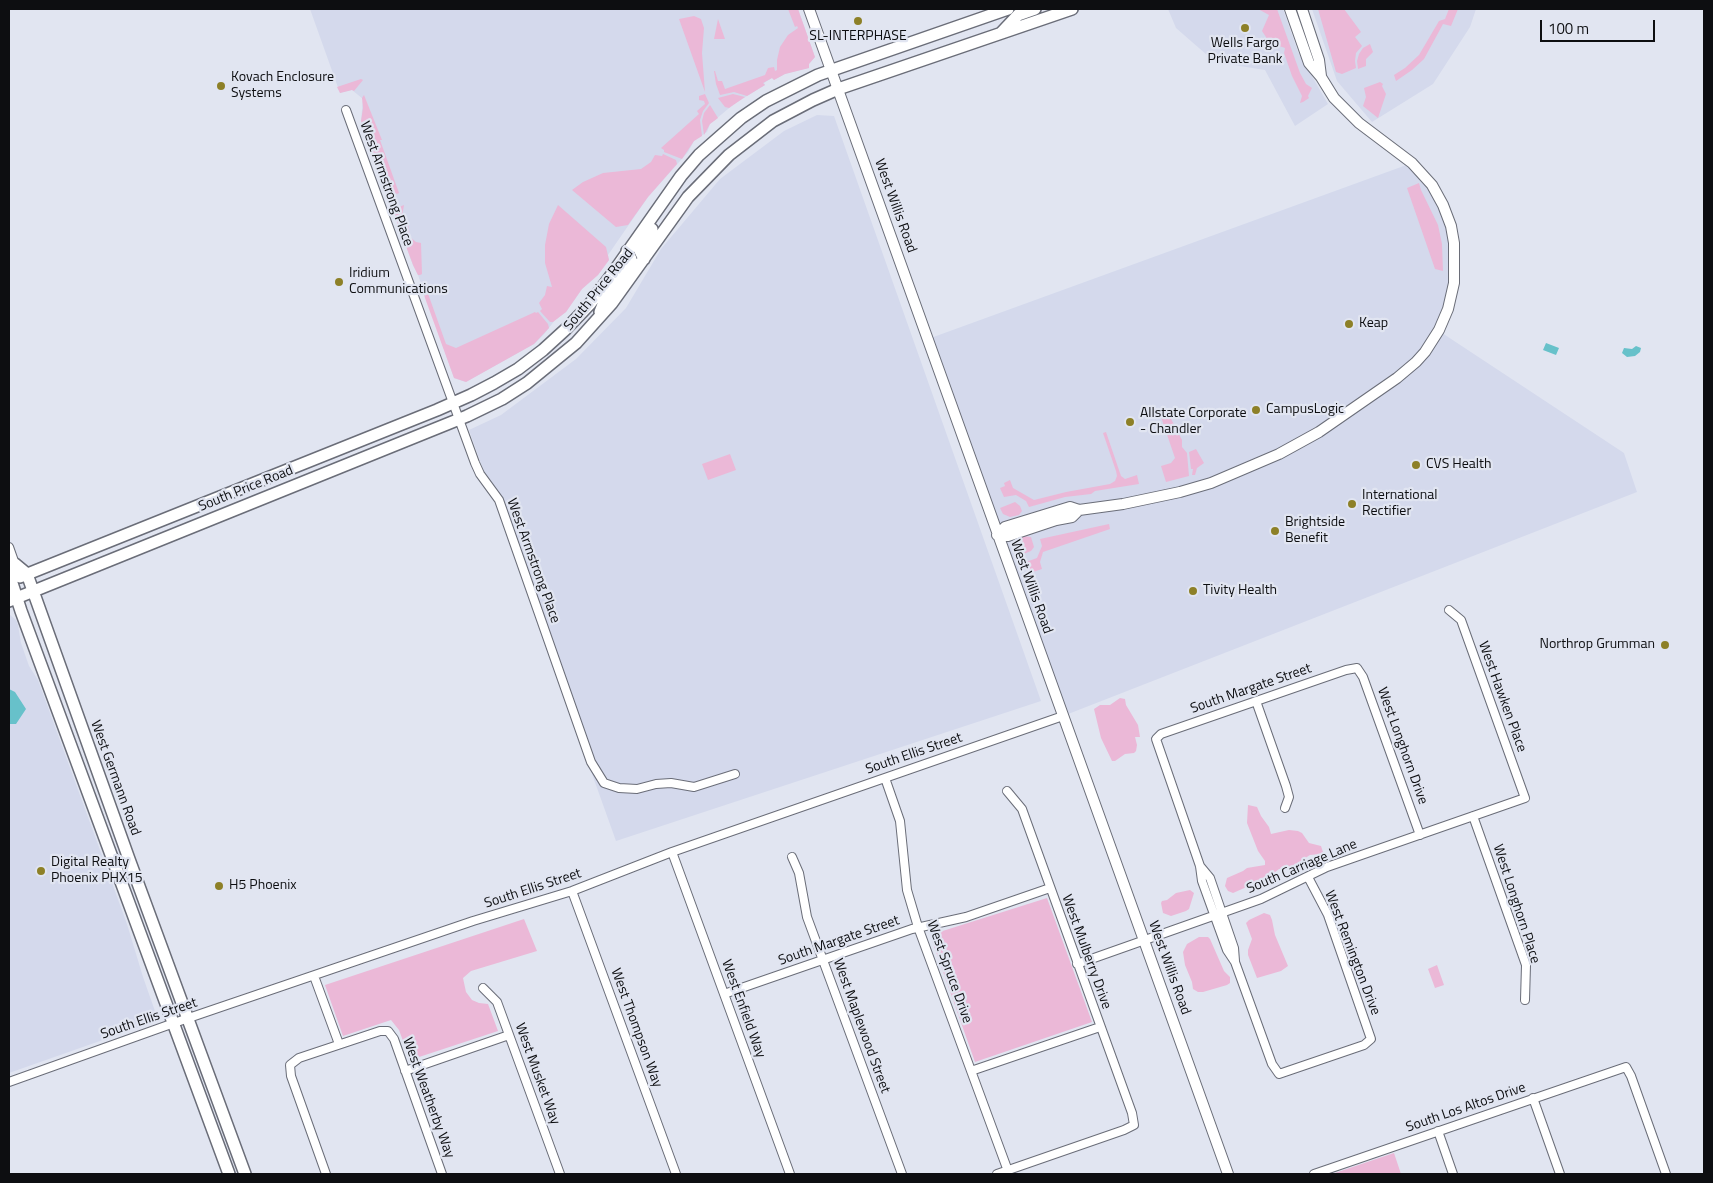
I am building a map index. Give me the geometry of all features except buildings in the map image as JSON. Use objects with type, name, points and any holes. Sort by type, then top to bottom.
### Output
[{"type":"main road","name":"South Price Road","points":[[10,581],[452,403],[494,383],[518,369],[543,350],[590,304],[677,181],[699,155],[741,118],[789,88],[831,70],[1008,9]]},
{"type":"main road","points":[[1001,33],[1018,15],[1034,9]]},
{"type":"main road","name":"South Price Road","points":[[13,600],[458,419],[502,399],[527,383],[576,344],[612,303],[688,197],[729,155],[773,121],[812,100],[838,90],[1061,11],[1072,9]]},
{"type":"main road","points":[[644,259],[640,251],[644,241],[668,203],[677,181]]},
{"type":"main road","points":[[595,323],[606,297],[630,262],[631,259],[627,251]]},
{"type":"main road","points":[[10,581],[15,564],[27,574]]},
{"type":"main road","name":"West Germann Road","points":[[27,574],[128,859],[245,1174]]},
{"type":"main road","name":"West Germann Road","points":[[10,581],[13,600],[230,1174]]},
{"type":"street","name":"West Willis Road","points":[[809,9],[1228,1174]]},
{"type":"street","points":[[997,535],[1008,536],[1056,520],[1072,517],[1079,510],[1123,504],[1180,492],[1211,483],[1279,454],[1319,432],[1397,378],[1425,352],[1439,330],[1448,309],[1454,284],[1454,243],[1443,205],[1432,185],[1412,163],[1347,113],[1334,98],[1310,63],[1290,9]]},
{"type":"street","points":[[1302,9],[1319,60],[1321,77]]},
{"type":"street","name":"West Armstrong Place","points":[[346,110],[458,419],[480,474],[499,500],[591,762],[604,783],[619,788],[637,789],[656,784],[694,787],[735,774]]},
{"type":"street","points":[[9,547],[15,564]]},
{"type":"street","name":"West Hawken Place","points":[[1448,610],[1461,620],[1525,798]]},
{"type":"street","name":"South Margate Street","points":[[1218,914],[1210,878],[1200,866],[1156,739],[1161,734],[1346,670],[1357,668]]},
{"type":"street","name":"West Longhorn Drive","points":[[1357,668],[1363,677],[1420,835]]},
{"type":"street","points":[[1256,701],[1289,797],[1284,808]]},
{"type":"street","name":"South Ellis Street","points":[[9,1082],[174,1023],[473,921],[572,891],[672,852],[1063,716]]},
{"type":"street","name":"West Spruce Drive","points":[[885,778],[900,821],[908,890],[918,927],[1008,1170]]},
{"type":"street","name":"West Mulberry Drive","points":[[1007,791],[1022,809],[1132,1113],[1134,1125],[1008,1170]]},
{"type":"street","name":"South Carriage Lane","points":[[1077,964],[1261,899],[1327,867],[1525,798]]},
{"type":"street","name":"West Longhorn Place","points":[[1473,816],[1526,965],[1525,1000]]},
{"type":"street","name":"West Enfield Way","points":[[672,852],[790,1174]]},
{"type":"street","name":"West Maplewood Street","points":[[792,857],[799,873],[807,917],[902,1174]]},
{"type":"street","name":"West Remington Drive","points":[[1218,914],[1234,948],[1235,962],[1272,1064],[1280,1074],[1364,1045],[1371,1038],[1328,915],[1308,877]]},
{"type":"street","name":"South Margate Street","points":[[724,994],[918,927],[966,916],[1050,888]]},
{"type":"street","name":"West Thompson Way","points":[[572,891],[676,1174]]},
{"type":"street","points":[[314,976],[339,1044],[299,1058],[290,1065],[291,1076],[326,1174]]},
{"type":"street","name":"West Musket Way","points":[[483,988],[497,1002],[560,1174]]},
{"type":"street","points":[[971,1072],[1100,1027]]},
{"type":"street","name":"West Weatherby Way","points":[[339,1044],[380,1031],[388,1031],[394,1039],[442,1174]]},
{"type":"street","points":[[405,1072],[509,1035]]},
{"type":"street","name":"South Los Altos Drive","points":[[1314,1174],[1626,1067],[1631,1076],[1666,1174]]},
{"type":"street","points":[[1533,1098],[1560,1174]]},
{"type":"street","points":[[1438,1131],[1453,1174]]},
{"type":"street","points":[[996,1174],[1008,1170]]},
{"type":"shaded area","points":[[310,9],[798,9],[815,57],[809,64],[809,68],[785,74],[774,80],[772,78],[764,83],[765,85],[734,104],[710,124],[707,132],[694,141],[688,152],[648,197],[608,255],[609,260],[598,275],[582,289],[566,312],[555,320],[534,344],[466,382],[454,378],[418,275],[397,222],[394,209],[361,121],[363,99],[352,90],[340,93]]},
{"type":"shaded area","points":[[788,9],[798,9],[815,57],[809,64],[809,68],[785,74],[774,80],[772,78],[763,83],[765,85],[747,96],[734,92],[720,95],[714,71],[718,81],[722,81],[725,89],[765,75],[768,68],[774,67],[775,71],[777,70],[780,47],[788,35],[798,28],[797,26],[795,27]]},
{"type":"shaded area","points":[[1168,9],[1283,9],[1298,52],[1328,104],[1295,126],[1265,70],[1215,62],[1176,28]]},
{"type":"shaded area","points":[[1258,9],[1277,9],[1300,73],[1306,84],[1312,88],[1308,96],[1309,98],[1303,102],[1300,103],[1302,96],[1292,76],[1284,53],[1285,48],[1279,45],[1272,46],[1262,31],[1269,15]]},
{"type":"shaded area","points":[[1312,9],[1476,9],[1470,27],[1433,84],[1372,122],[1337,81]]},
{"type":"shaded area","points":[[1318,9],[1344,9],[1361,32],[1355,37],[1362,46],[1356,53],[1356,68],[1342,74],[1336,72]]},
{"type":"shaded area","points":[[1449,9],[1458,9],[1451,26],[1443,24],[1424,59],[1396,81],[1394,75],[1419,55],[1439,21],[1445,19]]},
{"type":"shaded area","points":[[694,16],[701,19],[704,28],[702,53],[705,92],[679,19]]},
{"type":"shaded area","points":[[718,19],[725,39],[714,39]]},
{"type":"shaded area","points":[[1370,44],[1373,52],[1366,59],[1366,66],[1358,69],[1357,61],[1359,54],[1363,48]]},
{"type":"shaded area","points":[[363,80],[354,91],[340,93],[337,87]]},
{"type":"shaded area","points":[[1380,82],[1383,84],[1382,86],[1386,94],[1378,118],[1363,106],[1366,97],[1364,88]]},
{"type":"shaded area","points":[[705,94],[709,103],[703,111],[700,120],[702,136],[694,141],[682,159],[664,152],[661,148],[699,114],[697,111],[705,104],[704,101],[699,100],[699,96]]},
{"type":"shaded area","points":[[733,94],[745,97],[729,108],[725,107],[718,98]]},
{"type":"shaded area","points":[[364,95],[382,140],[380,140],[399,193],[397,194],[390,190],[387,191],[384,185],[361,121],[362,98]]},
{"type":"shaded area","points":[[710,105],[718,118],[710,124],[704,135],[702,121],[704,113]]},
{"type":"shaded area","points":[[817,115],[834,116],[1041,701],[616,841],[469,430],[501,415],[576,359],[626,308],[661,249],[720,179],[784,131]]},
{"type":"shaded area","points":[[663,154],[676,160],[677,164],[648,197],[628,225],[616,227],[572,190],[583,182],[603,173],[641,169],[651,162],[655,155],[662,156]]},
{"type":"shaded area","points":[[1412,163],[1443,205],[1455,256],[1439,331],[1624,453],[1637,492],[1063,716],[928,339]]},
{"type":"shaded area","points":[[1419,183],[1438,225],[1442,244],[1443,271],[1435,269],[1407,188]]},
{"type":"shaded area","points":[[404,205],[401,222],[408,224],[410,237],[416,242],[421,243],[422,274],[420,275],[418,275],[413,265],[394,209]]},
{"type":"shaded area","points":[[558,205],[606,247],[609,260],[598,275],[582,289],[566,312],[553,322],[550,322],[540,311],[542,309],[539,303],[545,295],[547,286],[552,287],[545,263],[545,245],[549,224]]},
{"type":"shaded area","points":[[426,284],[446,344],[456,348],[535,312],[538,312],[549,328],[534,344],[466,382],[454,378],[425,298],[422,287]]},
{"type":"shaded area","points":[[1169,415],[1182,440],[1182,447],[1187,453],[1189,476],[1166,482],[1161,466],[1171,463],[1175,458],[1161,417]]},
{"type":"shaded area","points":[[1106,432],[1121,476],[1125,479],[1137,475],[1139,484],[1095,491],[1091,494],[1065,497],[1029,507],[1026,501],[1016,495],[1004,497],[1000,488],[1005,486],[1004,483],[1010,480],[1013,488],[1034,500],[1110,484],[1115,481],[1116,471],[1103,433]]},
{"type":"shaded area","points":[[1196,449],[1204,463],[1197,468],[1195,475],[1192,475],[1193,469],[1191,469],[1189,452]]},
{"type":"shaded area","points":[[730,454],[736,470],[708,480],[702,464]]},
{"type":"shaded area","points":[[1015,502],[1022,511],[1019,515],[1010,517],[1003,514],[1000,508]]},
{"type":"shaded area","points":[[1109,524],[1110,529],[1043,552],[1040,562],[1042,569],[1030,573],[1026,562],[1037,558],[1042,546],[1040,539]]},
{"type":"shaded area","points":[[1023,536],[1031,537],[1034,547],[1031,551],[1018,556],[1015,546],[1018,539]]},
{"type":"shaded area","points":[[9,614],[16,620],[18,625],[21,643],[29,666],[38,680],[127,924],[156,1014],[151,1023],[9,1073]]},
{"type":"shaded area","points":[[1120,698],[1125,699],[1126,705],[1138,725],[1140,737],[1135,737],[1137,745],[1134,753],[1125,754],[1112,761],[1101,738],[1094,709],[1100,705],[1110,705]]},
{"type":"shaded area","points":[[1248,805],[1257,807],[1271,834],[1289,830],[1298,831],[1302,833],[1309,843],[1321,846],[1323,852],[1310,855],[1291,867],[1279,869],[1269,877],[1233,893],[1228,891],[1225,886],[1227,878],[1247,868],[1265,865],[1265,861],[1258,851],[1247,823]]},
{"type":"shaded area","points":[[1190,890],[1194,893],[1189,909],[1171,916],[1163,913],[1162,901],[1167,900],[1176,893]]},
{"type":"shaded area","points":[[1047,898],[1092,1022],[975,1062],[930,935]]},
{"type":"shaded area","points":[[1264,913],[1270,915],[1275,935],[1288,966],[1281,971],[1257,978],[1248,955],[1252,939],[1246,923]]},
{"type":"shaded area","points":[[524,919],[537,951],[471,971],[463,978],[466,992],[472,1000],[488,1004],[498,1031],[410,1060],[399,1030],[391,1020],[343,1036],[325,985]]},
{"type":"shaded area","points":[[1199,937],[1208,937],[1210,939],[1224,971],[1230,977],[1230,983],[1227,985],[1203,992],[1193,989],[1183,952],[1187,944]]},
{"type":"shaded area","points":[[1437,965],[1444,985],[1435,988],[1428,969]]},
{"type":"shaded area","points":[[1394,1153],[1401,1174],[1332,1174]]},
{"type":"water","points":[[1546,343],[1559,348],[1556,355],[1543,350]]},
{"type":"water","points":[[1636,346],[1641,348],[1640,352],[1635,356],[1627,357],[1622,353],[1624,348],[1632,349]]},
{"type":"water","points":[[9,689],[15,692],[26,709],[16,724],[9,724]]},
{"type":"place","name":"SL-INTERPHASE","points":[[858,21]]},
{"type":"place","name":"Wells Fargo Private Bank","points":[[1245,28]]},
{"type":"place","name":"Kovach Enclosure Systems","points":[[221,86]]},
{"type":"place","name":"Iridium Communications","points":[[339,282]]},
{"type":"place","name":"Keap","points":[[1349,324]]},
{"type":"place","name":"CampusLogic","points":[[1256,410]]},
{"type":"place","name":"Allstate Corporate - Chandler","points":[[1130,422]]},
{"type":"place","name":"CVS Health","points":[[1416,465]]},
{"type":"place","name":"International Rectifier","points":[[1352,504]]},
{"type":"place","name":"Brightside Benefit","points":[[1275,531]]},
{"type":"place","name":"Tivity Health","points":[[1193,591]]},
{"type":"place","name":"Northrop Grumman","points":[[1665,645]]},
{"type":"place","name":"Digital Realty Phoenix PHX15","points":[[41,871]]},
{"type":"place","name":"H5 Phoenix","points":[[219,886]]}]
